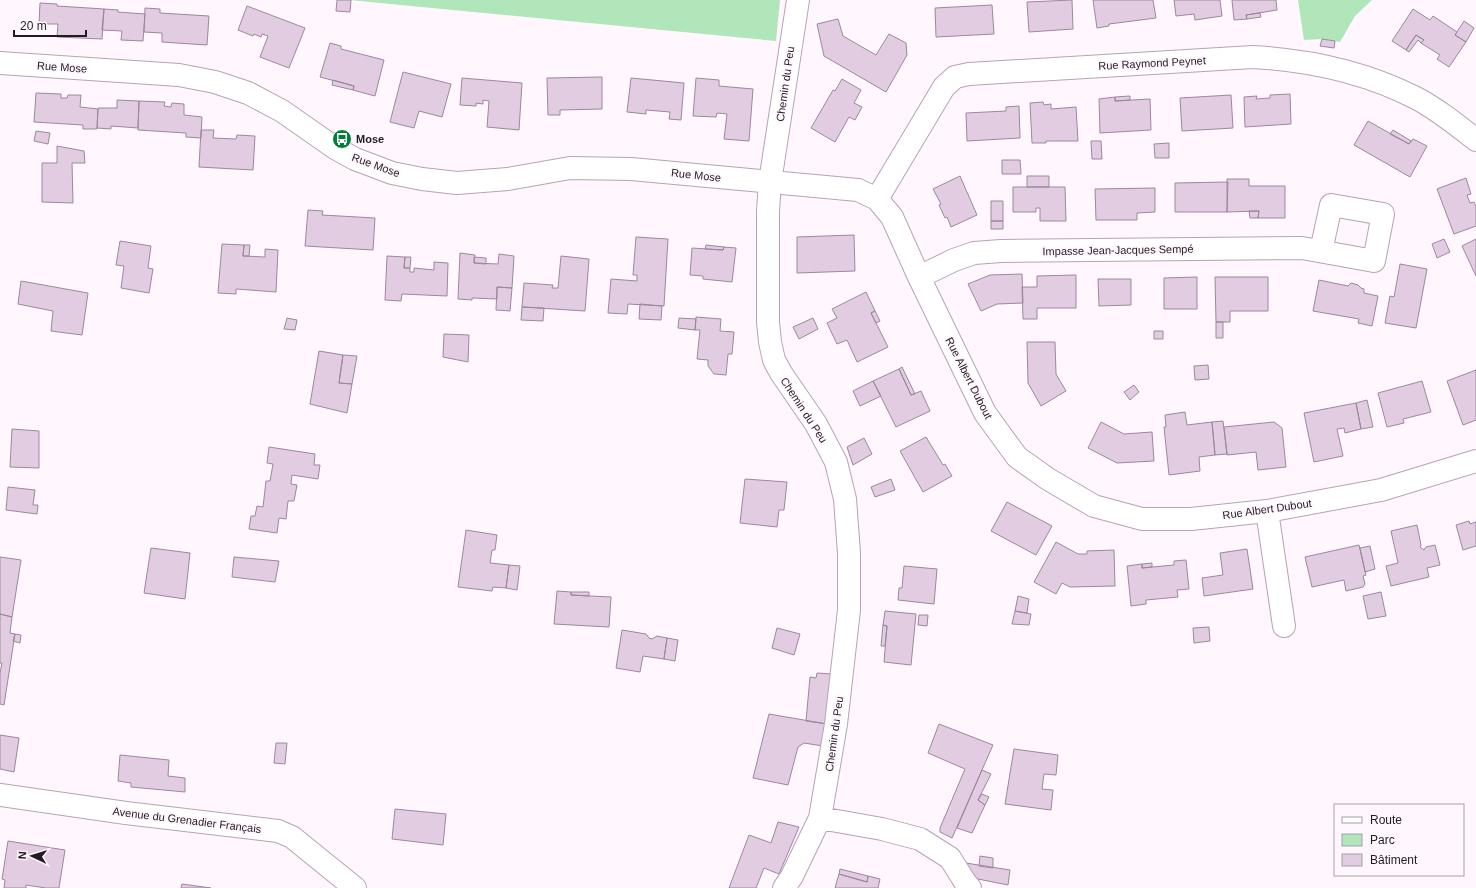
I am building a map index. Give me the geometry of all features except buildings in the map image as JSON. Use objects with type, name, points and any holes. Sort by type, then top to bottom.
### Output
[{"type":"street","name":"Chemin du Peu","points":[[784,888],[792,876],[820,818],[836,724],[849,610],[848,537],[845,499],[836,462],[816,424],[780,373],[774,360],[768,322],[768,211],[770,182],[798,0]]},
{"type":"street","name":"Rue Raymond Peynet","points":[[877,199],[944,87],[955,77],[969,74],[1253,57],[1282,58],[1319,64],[1372,79],[1387,85],[1416,98],[1453,121],[1476,140]]},
{"type":"street","name":"Rue Mose","points":[[0,63],[179,76],[215,82],[248,93],[282,111],[335,148],[355,159],[392,173],[422,179],[457,183],[508,179],[570,168],[623,169],[770,182]]},
{"type":"street","name":"Rue Albert Dubout","points":[[770,182],[858,190],[877,199],[892,217],[919,277],[985,413],[1017,457],[1048,479],[1094,506],[1142,518],[1191,519],[1267,511],[1381,490],[1476,461]]},
{"type":"street","name":"Impasse Jean-Jacques Sempé","points":[[919,277],[954,260],[974,253],[988,252],[1302,248],[1321,251]]},
{"type":"street","points":[[1267,511],[1284,626]]},
{"type":"street","name":"Avenue du Grenadier Français","points":[[0,795],[126,813],[278,831],[292,837],[355,888]]},
{"type":"street","points":[[820,818],[882,828],[920,839],[950,858],[970,888]]},
{"type":"green space","points":[[349,0],[780,0],[776,41]]},
{"type":"green space","points":[[1298,0],[1372,0],[1355,16],[1340,42],[1322,39],[1304,40]]},
{"type":"place","name":"Mose","points":[[342,139]]}]
